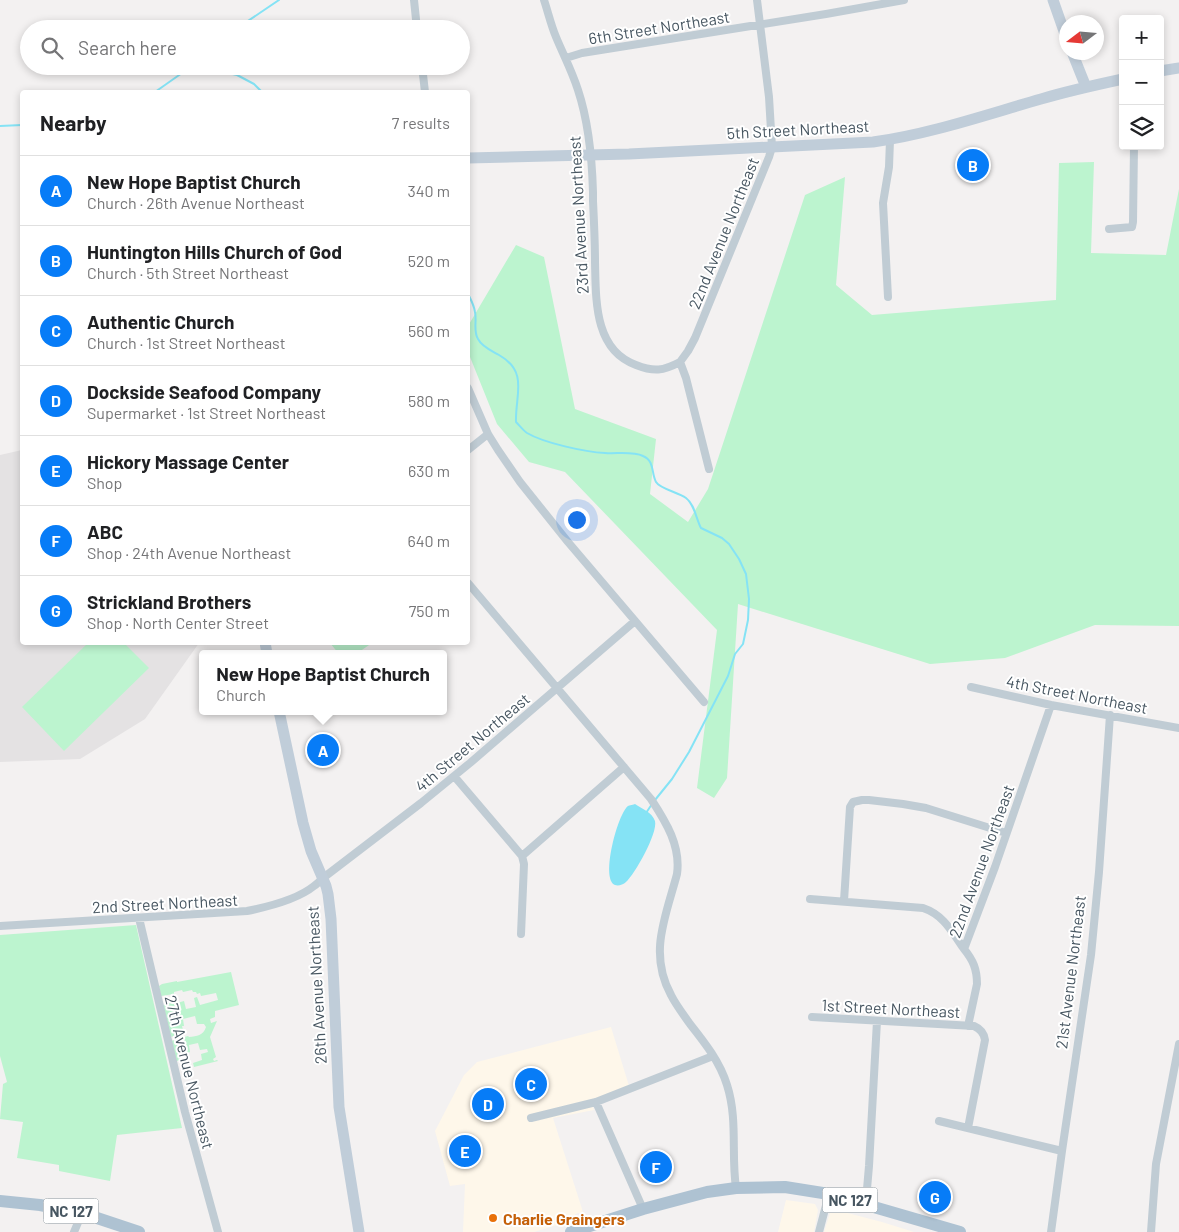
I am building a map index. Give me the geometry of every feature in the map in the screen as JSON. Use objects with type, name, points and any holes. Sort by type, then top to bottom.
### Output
[{"type":"main road","name":"NC 127","points":[[571,1232],[703,1193],[736,1188],[786,1187],[829,1194],[960,1232]]},
{"type":"main road","name":"NC 127","points":[[0,1201],[40,1205],[82,1213],[140,1232]]},
{"type":"street","points":[[414,0],[416,20]]},
{"type":"street","name":"23rd Avenue Northeast","points":[[544,0],[556,37],[578,88],[588,126],[593,192],[596,302],[602,328],[609,344],[621,358],[631,363],[649,370],[662,369],[680,362]]},
{"type":"street","name":"22nd Avenue Northeast","points":[[680,362],[695,338],[772,148],[770,97],[757,0]]},
{"type":"street","name":"6th Street Northeast","points":[[566,58],[582,53],[904,0]]},
{"type":"street","points":[[1053,0],[1059,17]]},
{"type":"street","points":[[1075,60],[1086,87]]},
{"type":"street","points":[[1164,70],[1179,68]]},
{"type":"street","points":[[423,75],[425,90]]},
{"type":"street","name":"5th Street Northeast","points":[[470,158],[772,148],[890,140],[944,128],[1086,87],[1119,80]]},
{"type":"street","points":[[888,297],[883,202],[889,167],[890,140]]},
{"type":"street","points":[[1109,230],[1132,227],[1134,150]]},
{"type":"street","points":[[680,362],[686,378],[709,469]]},
{"type":"street","points":[[470,393],[488,434],[527,492],[704,702]]},
{"type":"street","points":[[470,448],[488,434]]},
{"type":"street","points":[[470,585],[651,799],[669,830],[676,846],[678,867],[661,932],[661,969],[667,988],[676,1005],[721,1070],[731,1098],[736,1188]]},
{"type":"street","name":"4th Street Northeast","points":[[323,878],[454,776],[635,621]]},
{"type":"street","name":"4th Street Northeast","points":[[971,687],[1051,705],[1179,728]]},
{"type":"street","name":"22nd Avenue Northeast","points":[[968,1026],[977,978],[974,963],[964,949],[1051,705]]},
{"type":"street","name":"26th Avenue Northeast","points":[[280,715],[303,823],[311,851],[328,894],[331,919],[339,1107],[359,1232]]},
{"type":"street","name":"21st Avenue Northeast","points":[[1051,1232],[1090,955],[1099,872],[1110,715]]},
{"type":"street","points":[[522,856],[624,767]]},
{"type":"street","points":[[454,776],[522,856],[524,864],[521,934]]},
{"type":"street","points":[[844,901],[850,808],[853,802],[869,800],[926,808],[1006,834]]},
{"type":"street","name":"2nd Street Northeast","points":[[0,926],[247,911],[294,898],[314,887],[323,878]]},
{"type":"street","points":[[810,899],[917,907],[929,910],[942,919],[964,949]]},
{"type":"street","name":"27th Avenue Northeast","points":[[139,918],[185,1112],[218,1232]]},
{"type":"street","name":"1st Street Northeast","points":[[812,1017],[968,1026]]},
{"type":"street","points":[[864,1204],[869,1166],[877,1021]]},
{"type":"street","points":[[968,1026],[982,1031],[985,1040],[968,1128]]},
{"type":"street","points":[[1151,1232],[1156,1164],[1179,1044]]},
{"type":"street","points":[[531,1118],[596,1102],[713,1056]]},
{"type":"street","points":[[596,1102],[643,1210]]},
{"type":"street","points":[[939,1121],[1062,1151]]},
{"type":"street","points":[[819,1232],[829,1194]]},
{"type":"street","points":[[74,1232],[82,1213]]},
{"type":"shaded area","points":[[20,450],[20,645],[198,645],[145,719],[80,759],[0,762],[0,455]]},
{"type":"shaded area","points":[[611,1027],[629,1086],[591,1102],[594,1110],[553,1118],[583,1212],[575,1214],[574,1218],[570,1221],[534,1232],[463,1232],[465,1184],[450,1186],[435,1131],[464,1075],[477,1062]]},
{"type":"shaded area","points":[[786,1200],[815,1204],[818,1210],[814,1232],[778,1232]]},
{"type":"shaded area","points":[[836,1210],[914,1232],[824,1232],[830,1213]]},
{"type":"green space","points":[[1094,162],[1091,253],[1166,255],[1179,189],[1179,626],[1095,625],[1005,658],[930,664],[738,604],[727,778],[714,798],[697,788],[717,630],[565,472],[529,462],[497,424],[470,357],[470,323],[516,245],[544,257],[575,409],[656,439],[650,494],[688,522],[708,489],[805,195],[845,177],[836,285],[872,315],[1056,300],[1059,163]]},
{"type":"green space","points":[[86,645],[126,645],[149,668],[64,751],[22,707]]},
{"type":"green space","points":[[332,645],[369,645],[362,650],[336,650]]},
{"type":"green space","points":[[136,925],[182,1128],[117,1135],[110,1181],[59,1171],[59,1165],[17,1158],[23,1122],[0,1119],[3,1084],[7,1082],[0,1056],[0,935]]},
{"type":"green space","points":[[231,972],[239,1005],[215,1011],[215,1017],[210,1019],[211,1023],[217,1021],[210,1037],[216,1057],[213,1059],[218,1061],[194,1067],[193,1063],[202,1060],[201,1054],[208,1052],[207,1049],[200,1050],[198,1043],[189,1045],[189,1059],[176,1061],[171,1041],[199,1035],[206,1027],[204,1024],[197,1024],[195,1016],[183,1019],[184,1034],[170,1037],[163,1005],[184,1001],[186,1009],[196,1007],[194,998],[197,997],[200,1005],[218,1000],[216,993],[201,996],[200,993],[197,994],[192,990],[183,992],[182,990],[174,992],[174,994],[161,996],[159,986]]},
{"type":"water","points":[[635,804],[652,815],[655,827],[650,843],[635,871],[625,883],[615,885],[611,880],[609,871],[612,846],[624,811],[628,806]]},
{"type":"waterway","points":[[249,20],[279,0]]},
{"type":"waterway","points":[[158,90],[179,75]]},
{"type":"waterway","points":[[237,75],[254,84],[260,90]]},
{"type":"waterway","points":[[0,126],[20,125]]},
{"type":"waterway","points":[[470,298],[475,309],[478,339],[485,347],[499,355],[514,369],[518,385],[516,422],[527,433],[534,437],[576,449],[639,454],[647,458],[651,464],[656,482],[661,487],[683,496],[689,501],[701,528],[722,538],[729,544],[746,574],[749,599],[748,620],[743,644],[735,654],[728,676],[689,752],[672,779],[655,800]]},
{"type":"waterway","points":[[646,813],[652,804]]},
{"type":"place","name":"Huntington Hills Church of God","points":[[973,165]]},
{"type":"place","name":"New Hope Baptist Church","points":[[323,750]]},
{"type":"place","name":"Authentic Church","points":[[531,1084]]},
{"type":"place","name":"Dockside Seafood Company","points":[[488,1104]]},
{"type":"place","name":"Hickory Massage Center","points":[[465,1151]]},
{"type":"place","name":"ABC","points":[[656,1167]]},
{"type":"place","name":"Strickland Brothers","points":[[935,1197]]},
{"type":"place","name":"Charlie Graingers","points":[[493,1218]]}]
